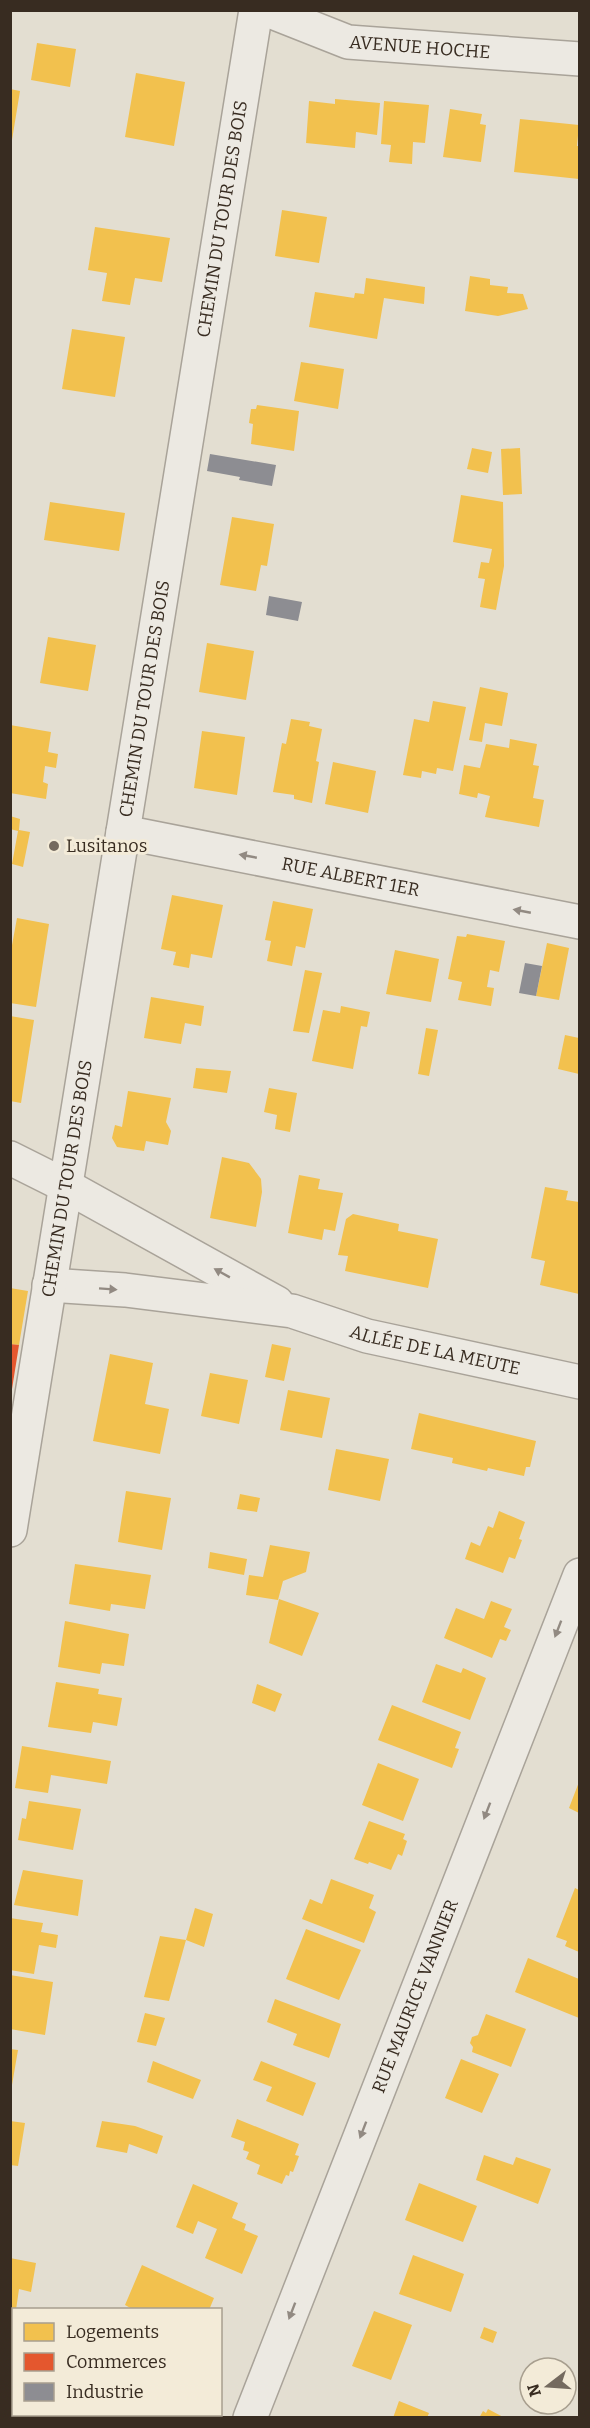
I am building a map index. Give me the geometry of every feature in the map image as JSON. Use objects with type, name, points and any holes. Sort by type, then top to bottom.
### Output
[{"type":"street","name":"CHEMIN DU TOUR DES BOIS","points":[[10,1530],[256,10]]},
{"type":"street","name":"AVENUE HOCHE","points":[[267,10],[348,42],[579,58]]},
{"type":"street","name":"RUE ALBERT 1ER","points":[[123,831],[579,922]]},
{"type":"street","name":"ALLÉE DE LA MEUTE","points":[[10,1158],[66,1186],[292,1311],[367,1336],[579,1382]]},
{"type":"street","name":"ALLÉE DE LA MEUTE","points":[[49,1285],[125,1290],[292,1311]]},
{"type":"street","name":"RUE MAURICE VANNIER","points":[[250,2418],[579,1575]]},
{"type":"building: Logements","points":[[37,43],[76,49],[70,87],[31,80]]},
{"type":"building: Logements","points":[[136,73],[185,82],[174,146],[125,137]]},
{"type":"building: Logements","points":[[10,89],[20,91],[12,140],[10,140]]},
{"type":"building: Logements","points":[[335,99],[380,103],[377,135],[356,132],[355,148],[306,143],[309,101],[335,104]]},
{"type":"building: Logements","points":[[384,101],[429,105],[425,143],[413,142],[412,164],[389,162],[391,145],[381,144]]},
{"type":"building: Logements","points":[[450,109],[482,114],[480,124],[486,125],[481,162],[443,157]]},
{"type":"building: Logements","points":[[520,119],[579,125],[577,146],[579,146],[579,179],[514,172]]},
{"type":"building: Logements","points":[[282,210],[327,217],[319,263],[275,256]]},
{"type":"building: Logements","points":[[95,227],[170,238],[162,282],[135,278],[130,305],[102,301],[107,273],[88,270]]},
{"type":"building: Logements","points":[[470,276],[490,279],[490,285],[508,287],[507,293],[523,294],[528,309],[498,316],[465,311]]},
{"type":"building: Logements","points":[[366,278],[425,287],[424,304],[384,298],[377,339],[309,327],[315,292],[354,298],[355,293],[364,294]]},
{"type":"building: Logements","points":[[72,329],[125,337],[115,397],[62,389]]},
{"type":"building: Logements","points":[[301,362],[344,369],[338,409],[294,401]]},
{"type":"building: Logements","points":[[257,405],[299,411],[294,451],[251,444],[253,424],[249,423],[251,409],[256,409]]},
{"type":"building: Logements","points":[[472,448],[492,452],[488,473],[467,469]]},
{"type":"building: Logements","points":[[520,448],[522,494],[503,495],[501,449]]},
{"type":"building: Logements","points":[[461,495],[503,502],[504,566],[496,610],[480,607],[485,579],[478,578],[481,562],[489,563],[492,549],[453,542]]},
{"type":"building: Logements","points":[[50,502],[125,513],[119,551],[44,540]]},
{"type":"building: Logements","points":[[232,517],[274,524],[267,566],[261,565],[256,591],[220,585]]},
{"type":"building: Logements","points":[[48,637],[96,645],[88,691],[40,683]]},
{"type":"building: Logements","points":[[207,643],[254,651],[246,700],[199,692]]},
{"type":"building: Logements","points":[[480,687],[508,693],[502,726],[485,723],[482,742],[469,740]]},
{"type":"building: Logements","points":[[433,701],[466,707],[453,771],[437,768],[436,774],[422,771],[421,778],[403,775],[414,719],[429,722]]},
{"type":"building: Logements","points":[[291,719],[310,722],[309,726],[322,729],[312,803],[294,799],[294,795],[273,792],[282,743],[286,744]]},
{"type":"building: Logements","points":[[10,725],[51,732],[48,752],[58,754],[56,768],[45,766],[43,782],[48,784],[46,799],[10,793]]},
{"type":"building: Logements","points":[[202,731],[245,737],[237,795],[194,788]]},
{"type":"building: Logements","points":[[510,739],[537,744],[533,765],[539,766],[533,798],[544,800],[539,827],[485,817],[490,796],[478,793],[477,798],[459,794],[464,765],[480,768],[486,744],[509,748]]},
{"type":"building: Logements","points":[[333,762],[376,771],[368,813],[325,804]]},
{"type":"building: Logements","points":[[10,816],[20,819],[19,830],[30,832],[23,867],[12,864],[18,831],[10,829]]},
{"type":"building: Logements","points":[[172,895],[223,905],[212,958],[191,954],[189,968],[173,965],[176,952],[161,949]]},
{"type":"building: Logements","points":[[273,901],[313,909],[305,948],[296,946],[292,966],[267,961],[271,941],[265,940]]},
{"type":"building: Logements","points":[[17,918],[49,924],[36,1007],[10,1003],[10,956]]},
{"type":"building: Logements","points":[[467,934],[505,941],[499,972],[490,970],[487,987],[494,988],[491,1006],[458,1000],[462,982],[448,979],[457,936],[466,937]]},
{"type":"building: Logements","points":[[547,943],[569,948],[559,1000],[536,996]]},
{"type":"building: Logements","points":[[395,950],[439,959],[431,1002],[386,994]]},
{"type":"building: Logements","points":[[305,970],[322,973],[309,1033],[293,1031]]},
{"type":"building: Logements","points":[[151,997],[204,1006],[201,1026],[185,1023],[181,1044],[144,1038]]},
{"type":"building: Logements","points":[[341,1006],[370,1012],[367,1027],[361,1026],[353,1069],[312,1061],[323,1010],[340,1013]]},
{"type":"building: Logements","points":[[10,1016],[34,1020],[21,1103],[10,1101]]},
{"type":"building: Logements","points":[[426,1028],[438,1030],[429,1076],[418,1074]]},
{"type":"building: Logements","points":[[565,1035],[579,1038],[579,1074],[558,1069]]},
{"type":"building: Logements","points":[[196,1068],[231,1071],[227,1093],[193,1088]]},
{"type":"building: Logements","points":[[269,1088],[297,1093],[290,1132],[275,1129],[277,1115],[264,1112]]},
{"type":"building: Logements","points":[[128,1091],[171,1098],[166,1122],[171,1131],[168,1145],[146,1141],[144,1151],[117,1147],[112,1138],[115,1125],[122,1127]]},
{"type":"building: Logements","points":[[222,1157],[249,1163],[261,1179],[262,1192],[256,1227],[210,1218]]},
{"type":"building: Logements","points":[[299,1175],[320,1179],[318,1189],[343,1193],[335,1231],[324,1229],[322,1240],[288,1233]]},
{"type":"building: Logements","points":[[545,1187],[568,1191],[566,1200],[579,1202],[579,1294],[540,1285],[545,1261],[531,1258]]},
{"type":"building: Logements","points":[[353,1214],[399,1224],[398,1231],[438,1239],[428,1288],[345,1271],[348,1256],[338,1255],[346,1219]]},
{"type":"building: Logements","points":[[10,1288],[28,1291],[19,1345],[10,1344]]},
{"type":"building: Logements","points":[[272,1344],[291,1348],[284,1381],[265,1377]]},
{"type":"building: Logements","points":[[110,1354],[153,1363],[145,1404],[169,1409],[160,1454],[93,1441]]},
{"type":"building: Logements","points":[[210,1373],[248,1380],[239,1424],[201,1416]]},
{"type":"building: Logements","points":[[288,1390],[330,1398],[322,1438],[280,1430]]},
{"type":"building: Logements","points":[[419,1413],[536,1441],[530,1467],[526,1467],[524,1476],[488,1468],[487,1471],[452,1463],[453,1458],[411,1449]]},
{"type":"building: Logements","points":[[336,1449],[389,1459],[380,1501],[328,1490]]},
{"type":"building: Logements","points":[[126,1491],[171,1498],[162,1550],[118,1542]]},
{"type":"building: Logements","points":[[240,1494],[260,1498],[257,1512],[237,1509]]},
{"type":"building: Logements","points":[[499,1511],[525,1522],[519,1539],[522,1540],[515,1559],[509,1557],[503,1573],[465,1559],[471,1542],[480,1546],[488,1526],[493,1528]]},
{"type":"building: Logements","points":[[270,1545],[310,1552],[306,1572],[283,1581],[278,1600],[246,1595],[249,1575],[263,1577]]},
{"type":"building: Logements","points":[[210,1552],[247,1559],[244,1575],[208,1568]]},
{"type":"building: Logements","points":[[75,1564],[151,1575],[145,1609],[111,1604],[110,1611],[69,1604]]},
{"type":"building: Logements","points":[[279,1599],[319,1613],[302,1656],[269,1643]]},
{"type":"building: Logements","points":[[491,1601],[512,1609],[504,1627],[511,1630],[506,1641],[500,1639],[492,1658],[444,1638],[456,1608],[484,1619]]},
{"type":"building: Logements","points":[[65,1621],[129,1634],[124,1666],[102,1663],[100,1674],[58,1667]]},
{"type":"building: Logements","points":[[436,1664],[461,1673],[463,1668],[486,1678],[470,1720],[422,1702]]},
{"type":"building: Logements","points":[[56,1682],[99,1689],[98,1694],[122,1698],[117,1726],[93,1722],[91,1733],[48,1727]]},
{"type":"building: Logements","points":[[257,1684],[282,1694],[275,1712],[252,1703]]},
{"type":"building: Logements","points":[[392,1705],[461,1732],[455,1748],[459,1749],[452,1768],[378,1740]]},
{"type":"building: Logements","points":[[22,1746],[111,1761],[107,1784],[51,1775],[48,1793],[15,1788]]},
{"type":"building: Logements","points":[[378,1763],[419,1779],[403,1821],[362,1805]]},
{"type":"building: Logements","points":[[579,1782],[579,1813],[569,1808]]},
{"type":"building: Logements","points":[[29,1801],[81,1809],[73,1850],[18,1840],[22,1818],[26,1819]]},
{"type":"building: Logements","points":[[369,1821],[405,1834],[403,1839],[407,1841],[402,1856],[398,1854],[391,1870],[354,1859]]},
{"type":"building: Logements","points":[[23,1870],[83,1880],[78,1916],[14,1905]]},
{"type":"building: Logements","points":[[331,1879],[374,1895],[369,1908],[376,1912],[364,1943],[302,1919],[310,1899],[322,1904]]},
{"type":"building: Logements","points":[[575,1888],[579,1890],[579,1952],[565,1946],[567,1941],[556,1937]]},
{"type":"building: Logements","points":[[195,1908],[213,1914],[204,1947],[186,1940]]},
{"type":"building: Logements","points":[[10,1918],[43,1923],[41,1932],[58,1935],[56,1948],[39,1945],[34,1974],[10,1970]]},
{"type":"building: Logements","points":[[306,1929],[361,1950],[339,2000],[286,1979]]},
{"type":"building: Logements","points":[[160,1936],[186,1940],[169,2001],[144,1997]]},
{"type":"building: Logements","points":[[528,1958],[579,1979],[579,2018],[515,1992]]},
{"type":"building: Logements","points":[[10,1975],[53,1982],[45,2035],[10,2029]]},
{"type":"building: Logements","points":[[275,1999],[341,2024],[329,2058],[293,2045],[297,2034],[267,2022]]},
{"type":"building: Logements","points":[[145,2013],[165,2018],[156,2046],[137,2042]]},
{"type":"building: Logements","points":[[486,2014],[526,2029],[511,2067],[472,2052],[473,2047],[470,2043],[472,2037],[478,2035]]},
{"type":"building: Logements","points":[[10,2049],[18,2050],[12,2085],[10,2085]]},
{"type":"building: Logements","points":[[461,2059],[499,2074],[482,2113],[445,2098]]},
{"type":"building: Logements","points":[[153,2061],[201,2080],[193,2099],[147,2082]]},
{"type":"building: Logements","points":[[261,2061],[316,2083],[303,2116],[266,2101],[272,2087],[253,2080]]},
{"type":"building: Logements","points":[[237,2119],[299,2144],[295,2155],[299,2156],[293,2172],[290,2171],[289,2176],[286,2175],[282,2184],[257,2174],[260,2165],[246,2159],[249,2152],[243,2150],[245,2142],[231,2137]]},
{"type":"building: Logements","points":[[10,2121],[25,2123],[18,2166],[10,2165]]},
{"type":"building: Logements","points":[[102,2121],[135,2126],[163,2136],[157,2154],[129,2144],[127,2153],[96,2147]]},
{"type":"building: Logements","points":[[484,2155],[513,2165],[516,2157],[551,2169],[538,2204],[476,2180]]},
{"type":"building: Logements","points":[[419,2183],[477,2206],[463,2242],[405,2220]]},
{"type":"building: Logements","points":[[193,2184],[238,2203],[232,2218],[246,2224],[244,2230],[258,2236],[242,2274],[205,2258],[217,2229],[198,2221],[193,2234],[176,2227]]},
{"type":"building: Logements","points":[[413,2255],[464,2274],[451,2312],[399,2294]]},
{"type":"building: Logements","points":[[10,2258],[36,2263],[31,2292],[19,2289],[16,2308],[10,2309]]},
{"type":"building: Logements","points":[[142,2265],[214,2298],[210,2308],[130,2308],[125,2305]]},
{"type":"building: Logements","points":[[374,2311],[412,2325],[391,2380],[352,2366]]},
{"type":"building: Logements","points":[[484,2327],[497,2332],[493,2343],[480,2338]]},
{"type":"building: Logements","points":[[399,2401],[429,2413],[427,2418],[393,2418]]},
{"type":"building: Logements","points":[[488,2409],[505,2418],[479,2418],[483,2411],[486,2413]]},
{"type":"building: Logements","points":[[131,2416],[168,2416],[167,2418],[130,2418]]},
{"type":"building: Commerces","points":[[10,1344],[19,1345],[12,1389],[10,1389]]},
{"type":"building: Industrie","points":[[210,454],[276,465],[272,486],[207,471]]},
{"type":"building: Industrie","points":[[269,596],[302,602],[298,621],[266,615]]},
{"type":"building: Industrie","points":[[525,963],[542,966],[536,996],[519,993]]},
{"type":"place","name":"Lusitanos","points":[[54,846]]}]
